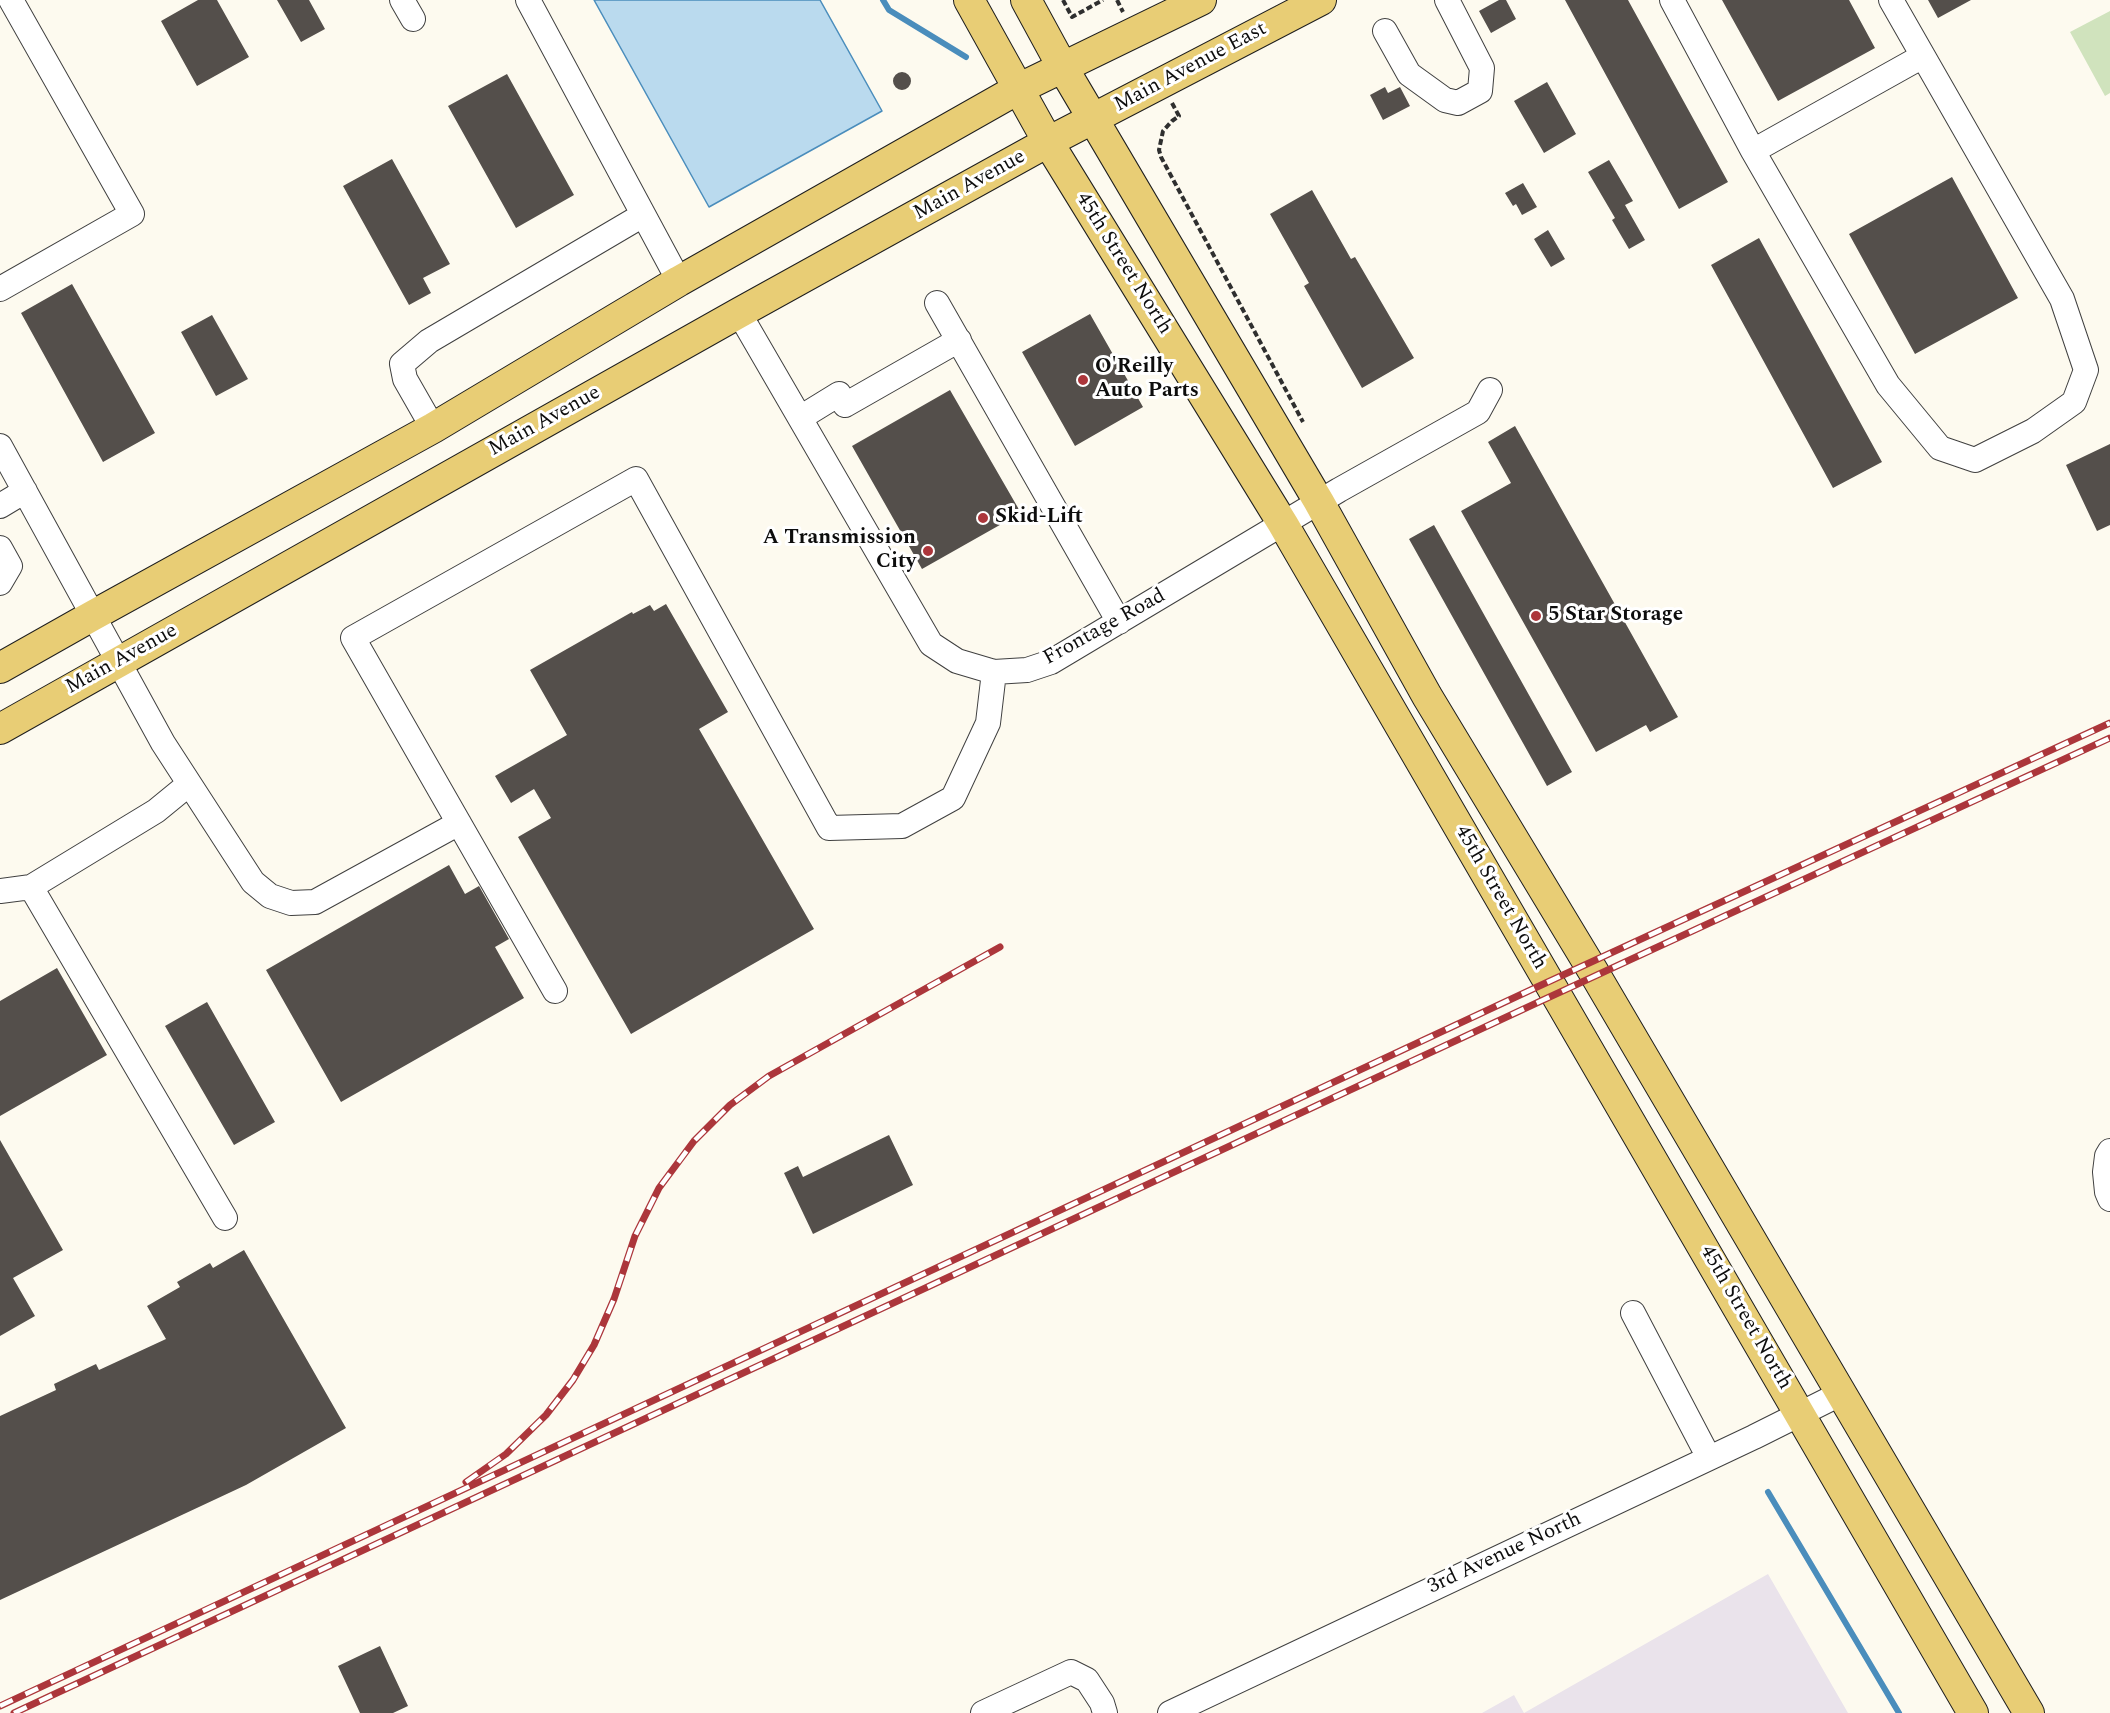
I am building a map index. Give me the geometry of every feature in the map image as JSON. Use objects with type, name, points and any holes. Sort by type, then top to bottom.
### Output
[{"type":"main road","name":"45th Street North","points":[[969,0],[1048,142],[1283,524],[1973,1713]]},
{"type":"main road","name":"45th Street North","points":[[1026,0],[1063,68],[1320,502],[1427,696],[1593,971],[2029,1713]]},
{"type":"main road","points":[[0,668],[433,428],[679,281],[1018,89],[1201,0]]},
{"type":"main road","name":"Main Avenue East","points":[[1093,119],[1321,0]]},
{"type":"main road","name":"Main Avenue","points":[[0,729],[739,313],[1093,119]]},
{"type":"street","points":[[0,289],[132,214],[11,0]]},
{"type":"street","points":[[528,0],[679,281]]},
{"type":"street","points":[[1384,32],[1409,74],[1445,100],[1458,103],[1480,91],[1482,68],[1448,0]]},
{"type":"street","points":[[1672,0],[1753,151],[1887,385],[1940,448],[1975,460],[2033,431],[2074,402],[2086,370],[2062,299],[1891,0]]},
{"type":"street","points":[[1753,151],[1923,56]]},
{"type":"street","points":[[433,428],[405,379],[402,364],[429,341],[643,215]]},
{"type":"street","points":[[938,303],[1119,622]]},
{"type":"street","name":"Frontage Road","points":[[739,313],[931,644],[957,661],[994,672],[1027,670],[1051,662],[1320,502],[1478,412],[1490,390]]},
{"type":"street","points":[[800,418],[839,394],[845,405],[959,340]]},
{"type":"street","points":[[0,446],[163,743],[253,882],[270,896],[291,903],[315,902],[459,823]]},
{"type":"street","points":[[555,990],[353,638],[636,479],[829,828],[902,826],[952,798],[988,723],[994,672]]},
{"type":"street","points":[[0,506],[25,491]]},
{"type":"street","points":[[0,548],[10,566],[0,583]]},
{"type":"street","points":[[0,891],[32,887],[156,811],[189,784]]},
{"type":"street","points":[[32,887],[225,1218]]},
{"type":"street","points":[[2110,1151],[2105,1172],[2110,1199]]},
{"type":"street","points":[[1633,1313],[1709,1458]]},
{"type":"street","name":"3rd Avenue North","points":[[1170,1713],[1840,1394]]},
{"type":"street","points":[[983,1713],[1071,1671],[1087,1680],[1102,1703],[1105,1713]]},
{"type":"path","points":[[1063,0],[1072,17],[1102,0]]},
{"type":"path","points":[[1117,0],[1122,11]]},
{"type":"path","points":[[1174,107],[1179,116],[1163,130],[1159,150],[1161,157],[1307,429]]},
{"type":"shaded area","points":[[1768,1574],[1848,1713],[1524,1713]]},
{"type":"shaded area","points":[[1514,1695],[1524,1713],[1482,1713]]},
{"type":"green space","points":[[2110,11],[2110,93],[2105,96],[2070,32]]},
{"type":"water","points":[[594,0],[820,0],[882,111],[709,207]]},
{"type":"building","points":[[198,0],[217,0],[249,57],[197,86],[161,21]]},
{"type":"building","points":[[277,0],[309,0],[325,29],[301,42]]},
{"type":"building","points":[[1499,0],[1506,0],[1516,19],[1491,33],[1479,11]]},
{"type":"building","points":[[1565,0],[1628,0],[1728,182],[1679,209]]},
{"type":"building","points":[[1722,0],[1849,0],[1875,48],[1778,101]]},
{"type":"building","points":[[1928,0],[1971,0],[1938,18]]},
{"type":"building","points":[[902,72],[908,75],[911,81],[908,87],[902,90],[896,87],[893,81],[896,75]]},
{"type":"building","points":[[507,74],[574,195],[516,228],[448,106]]},
{"type":"building","points":[[1547,82],[1576,134],[1544,153],[1514,101]]},
{"type":"building","points":[[1385,87],[1388,93],[1400,87],[1410,106],[1383,120],[1370,95]]},
{"type":"building","points":[[392,159],[450,264],[423,278],[431,293],[409,305],[343,186]]},
{"type":"building","points":[[1609,160],[1633,201],[1625,205],[1645,240],[1629,249],[1612,220],[1615,218],[1588,172]]},
{"type":"building","points":[[1952,177],[2018,298],[1915,354],[1849,234]]},
{"type":"building","points":[[1523,183],[1537,207],[1522,215],[1516,204],[1513,206],[1505,193]]},
{"type":"building","points":[[1312,190],[1351,259],[1355,257],[1414,358],[1362,388],[1304,286],[1309,283],[1270,214]]},
{"type":"building","points":[[1548,230],[1565,259],[1551,267],[1534,239]]},
{"type":"building","points":[[1759,238],[1882,462],[1833,488],[1711,265]]},
{"type":"building","points":[[72,284],[155,433],[103,462],[21,313]]},
{"type":"building","name":"O'Reilly Auto Parts","points":[[1090,314],[1143,407],[1075,446],[1022,352]]},
{"type":"building","points":[[212,315],[248,379],[216,396],[181,332]]},
{"type":"building","points":[[950,390],[1021,513],[922,569],[852,446]]},
{"type":"building","points":[[1515,426],[1678,717],[1650,732],[1646,725],[1596,752],[1461,511],[1511,483],[1488,442]]},
{"type":"building","points":[[2110,444],[2110,525],[2097,531],[2066,465]]},
{"type":"building","points":[[1434,525],[1572,772],[1547,786],[1409,539]]},
{"type":"building","points":[[666,604],[728,712],[699,729],[814,929],[631,1034],[518,837],[551,818],[534,789],[511,803],[495,776],[567,735],[530,670],[632,612],[633,614],[650,605],[654,611]]},
{"type":"building","points":[[449,865],[465,894],[479,886],[509,939],[495,947],[524,998],[341,1102],[266,970]]},
{"type":"building","points":[[57,968],[107,1055],[0,1116],[0,1001]]},
{"type":"building","points":[[207,1002],[275,1122],[234,1145],[165,1026]]},
{"type":"building","points":[[889,1135],[913,1185],[813,1234],[784,1173],[798,1166],[803,1177]]},
{"type":"building","points":[[0,1140],[63,1250],[13,1278],[35,1316],[0,1336]]},
{"type":"building","points":[[244,1250],[346,1428],[246,1485],[0,1600],[0,1416],[56,1390],[54,1384],[96,1364],[99,1370],[166,1339],[147,1306],[180,1287],[177,1282],[210,1263],[213,1268]]},
{"type":"building","points":[[380,1646],[408,1706],[393,1713],[360,1713],[338,1666]]},
{"type":"waterway","points":[[883,0],[889,10],[966,57]]},
{"type":"waterway","points":[[1768,1492],[1899,1713]]},
{"type":"railway","points":[[0,1706],[1537,987],[2110,723]]},
{"type":"railway","points":[[14,1713],[2110,738]]},
{"type":"railway","points":[[466,1482],[506,1454],[546,1415],[573,1380],[594,1345],[614,1299],[635,1236],[659,1188],[694,1141],[730,1105],[769,1076],[1000,947]]},
{"type":"place","name":"O'Reilly Auto Parts","points":[[1083,380]]},
{"type":"place","name":"Skid-Lift","points":[[983,518]]},
{"type":"place","name":"A Transmission City","points":[[928,551]]},
{"type":"place","name":"5 Star Storage","points":[[1536,616]]}]
